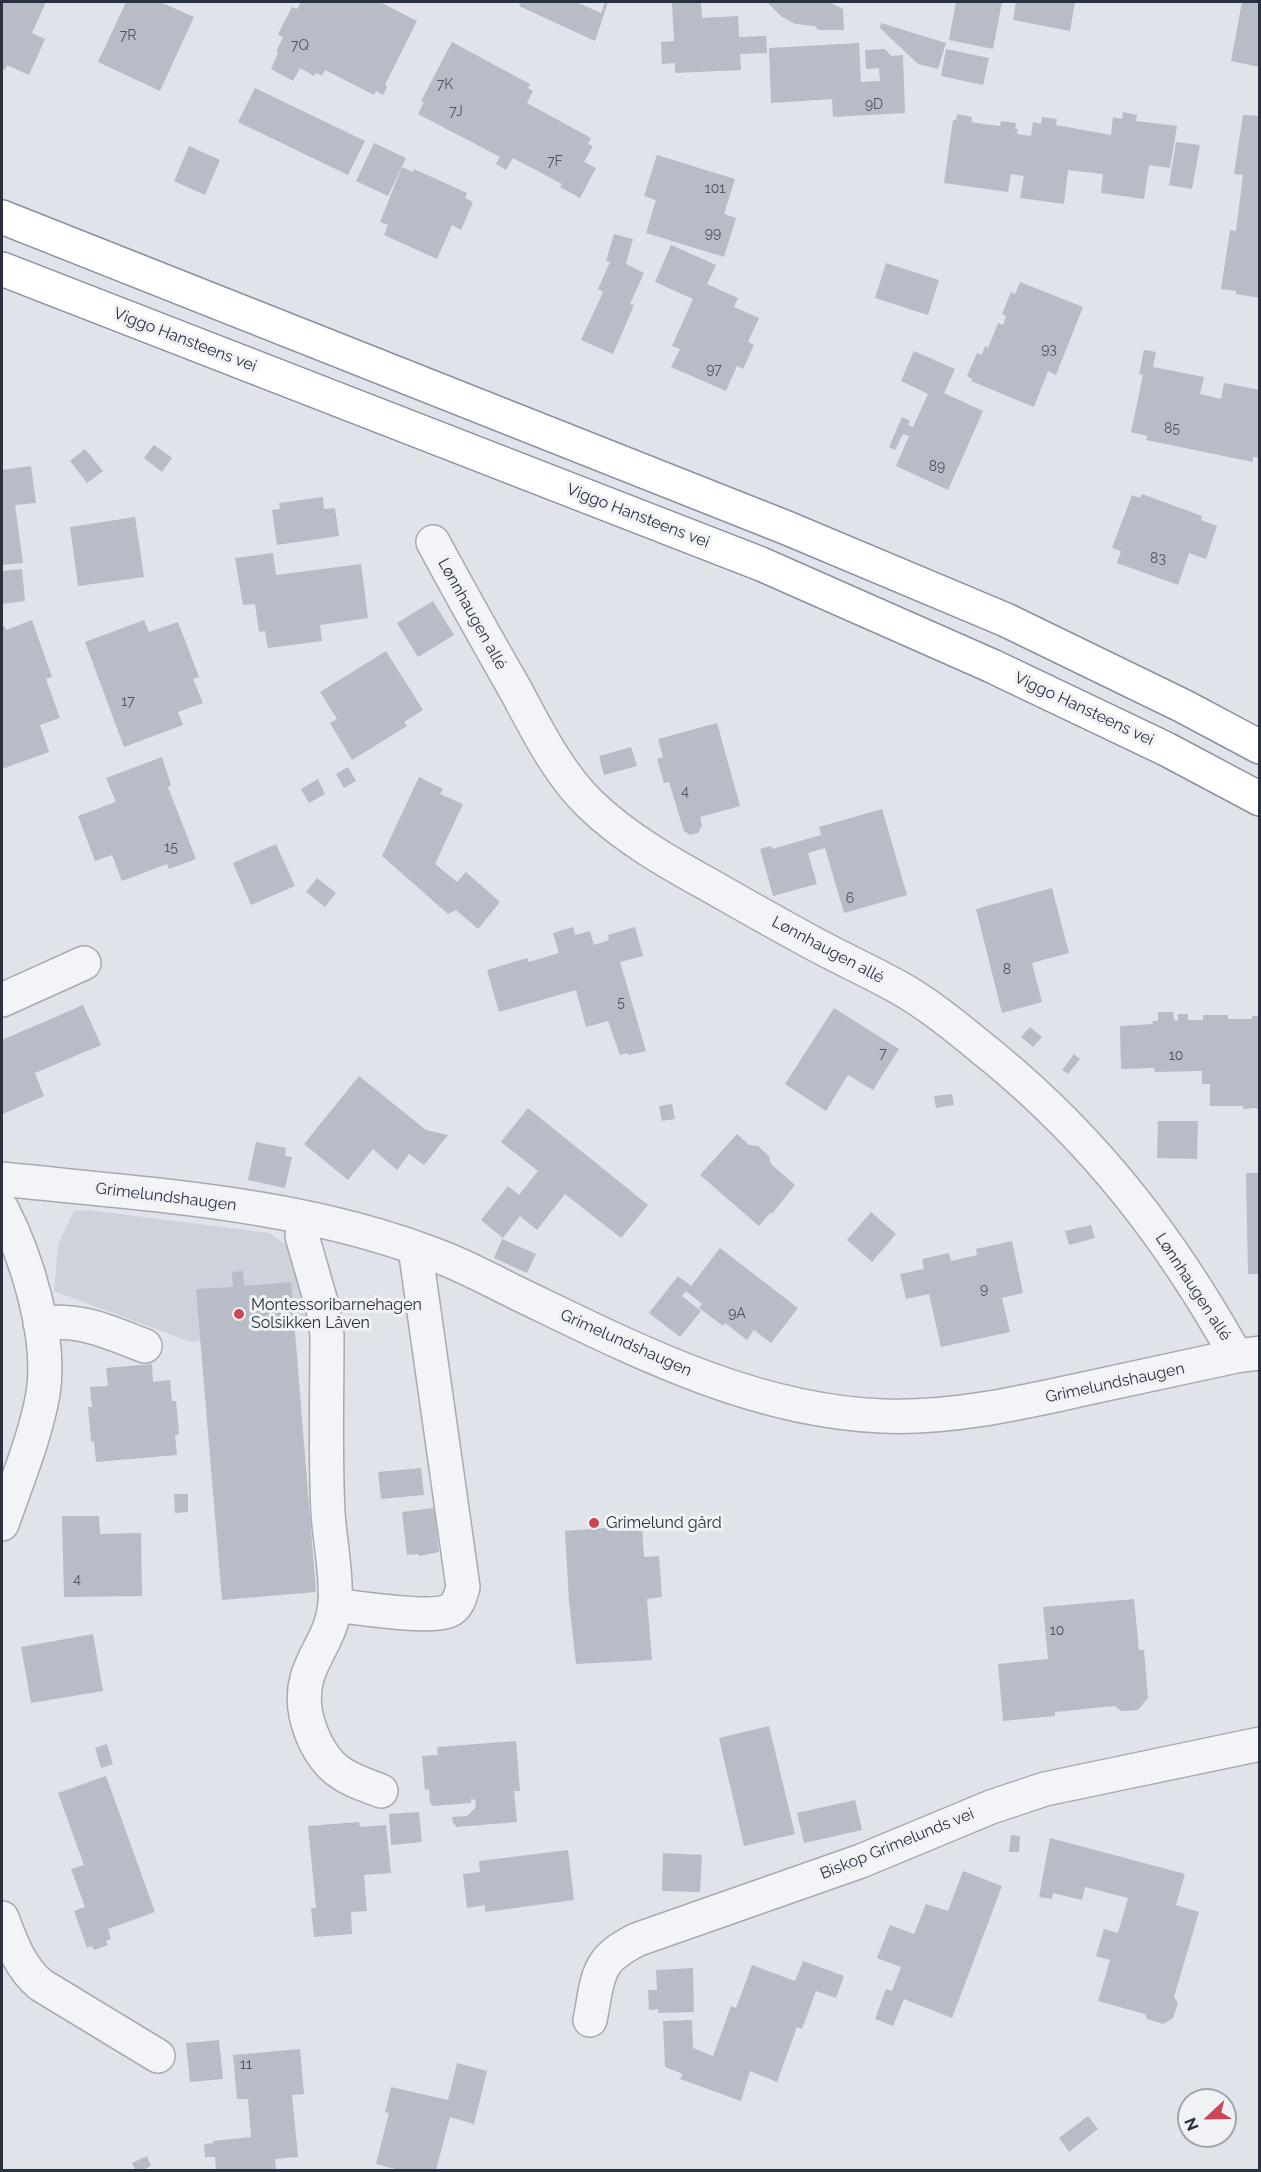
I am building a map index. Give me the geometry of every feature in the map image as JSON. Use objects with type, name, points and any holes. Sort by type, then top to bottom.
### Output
[{"type":"highway","points":[[2,217],[787,528],[1006,620],[1183,706],[1260,747]]},
{"type":"highway","name":"Viggo Hansteens vei","points":[[2,268],[761,564],[1003,671],[1166,749],[1260,799]]},
{"type":"street","name":"Lønnhaugen allé","points":[[433,542],[545,744],[586,801],[604,818],[633,839],[684,871],[900,988],[950,1021],[1016,1076],[1065,1121],[1132,1196],[1188,1276],[1248,1355]]},
{"type":"street","points":[[2,1000],[84,963]]},
{"type":"street","name":"Grimelundshaugen","points":[[2,1179],[234,1204],[371,1233],[444,1258],[622,1344],[687,1371],[736,1389],[842,1413],[884,1416],[1004,1407],[1248,1355]]},
{"type":"street","points":[[2,1209],[24,1259],[40,1323],[43,1391],[37,1424],[2,1524]]},
{"type":"street","points":[[305,1218],[302,1236],[323,1309],[327,1335],[328,1513],[335,1576],[335,1605],[331,1626],[312,1660],[303,1696],[315,1743],[331,1765],[343,1775],[381,1791]]},
{"type":"street","points":[[335,1605],[429,1614],[450,1611],[459,1601],[463,1587],[415,1248]]},
{"type":"street","points":[[40,1323],[59,1321],[90,1325],[145,1346]]},
{"type":"street","name":"Biskop Grimelunds vei","points":[[590,2020],[604,1964],[636,1940],[861,1861],[991,1807],[1046,1789],[1260,1744]]},
{"type":"street","points":[[2,1918],[20,1960],[31,1977],[158,2056]]},
{"type":"shaded area","points":[[89,1210],[269,1233],[289,1247],[313,1324],[191,1342],[54,1291],[58,1244],[74,1211]]},
{"type":"building","points":[[2,2],[46,2],[32,33],[45,39],[29,75],[7,65],[5,70],[2,68]]},
{"type":"building","points":[[126,2],[160,2],[194,17],[160,91],[98,62]]},
{"type":"building","points":[[301,2],[380,2],[417,21],[385,85],[387,87],[383,95],[376,91],[374,95],[325,70],[322,76],[316,73],[314,76],[300,68],[293,81],[271,69],[283,37],[278,34],[292,7],[297,9]]},
{"type":"building","points":[[521,2],[576,2],[601,13],[605,2],[608,2],[595,41],[519,6]]},
{"type":"building","points":[[672,2],[701,2],[702,18],[738,16],[739,37],[766,36],[767,53],[740,54],[741,70],[675,73],[675,63],[662,64],[661,42],[674,41]]},
{"type":"building","points":[[767,2],[829,2],[843,9],[844,30],[818,30],[815,26],[795,24],[781,16]]},
{"type":"building","points":[[956,2],[1002,2],[993,49],[949,40]]},
{"type":"building","points":[[1016,2],[1075,2],[1070,31],[1013,20]]},
{"type":"building","points":[[1242,2],[1260,2],[1260,67],[1231,61]]},
{"type":"building","points":[[881,23],[946,43],[938,69],[918,64],[880,28]]},
{"type":"building","points":[[452,42],[530,84],[528,88],[533,91],[527,103],[591,138],[588,144],[593,146],[584,162],[596,168],[580,198],[560,187],[562,184],[513,158],[506,170],[496,164],[500,157],[418,114],[424,102],[421,101]]},
{"type":"building","points":[[859,43],[861,82],[880,81],[879,68],[866,69],[865,50],[885,49],[891,56],[903,55],[905,113],[833,117],[832,99],[771,103],[769,48]]},
{"type":"building","points":[[946,49],[989,58],[983,85],[941,76]]},
{"type":"building","points":[[255,88],[365,141],[348,175],[238,122]]},
{"type":"building","points":[[1123,112],[1137,115],[1136,121],[1177,126],[1170,168],[1149,165],[1144,199],[1101,193],[1103,174],[1068,170],[1064,204],[1020,198],[1024,176],[1011,174],[1008,192],[944,183],[953,120],[956,120],[957,114],[972,117],[971,122],[983,124],[1000,126],[1001,121],[1016,123],[1017,134],[1031,136],[1033,122],[1041,124],[1042,117],[1057,119],[1056,125],[1111,135],[1113,117],[1122,119]]},
{"type":"building","points":[[1243,115],[1260,116],[1260,298],[1221,289],[1230,230],[1236,231],[1243,175],[1234,174]]},
{"type":"building","points":[[1176,142],[1200,145],[1192,189],[1169,185]]},
{"type":"building","points":[[374,143],[406,158],[388,196],[356,181]]},
{"type":"building","points":[[189,146],[220,160],[205,195],[174,181]]},
{"type":"building","points":[[657,155],[735,179],[724,214],[736,218],[724,257],[646,233],[656,200],[644,196]]},
{"type":"building","points":[[402,167],[413,172],[414,169],[467,193],[465,198],[473,202],[461,230],[452,225],[437,259],[384,235],[388,225],[380,222]]},
{"type":"building","points":[[614,234],[633,239],[626,264],[644,273],[630,304],[634,305],[613,354],[581,340],[603,292],[598,289],[610,262],[606,261]]},
{"type":"building","points":[[671,245],[716,265],[707,284],[738,298],[734,307],[759,318],[748,342],[754,345],[743,369],[737,366],[726,391],[671,367],[680,349],[672,346],[693,299],[655,282]]},
{"type":"building","points":[[886,263],[939,280],[928,315],[875,298]]},
{"type":"building","points":[[1020,282],[1083,307],[1056,375],[1048,371],[1034,407],[971,381],[972,379],[967,376],[977,353],[982,355],[985,346],[988,348],[998,323],[1003,325],[1006,316],[1002,314],[1011,292],[1015,294]]},
{"type":"building","points":[[1144,350],[1156,352],[1153,367],[1204,377],[1200,394],[1221,399],[1224,383],[1260,390],[1260,458],[1253,457],[1253,462],[1146,440],[1147,436],[1131,432],[1143,375],[1139,374]]},
{"type":"building","points":[[914,351],[955,369],[944,393],[983,411],[948,490],[896,466],[909,436],[903,434],[895,450],[889,447],[902,417],[910,421],[908,425],[913,427],[928,394],[901,381]]},
{"type":"building","points":[[154,445],[172,458],[162,472],[144,458]]},
{"type":"building","points":[[85,449],[103,471],[87,483],[70,461]]},
{"type":"building","points":[[31,466],[36,503],[15,505],[23,563],[2,565],[2,470]]},
{"type":"building","points":[[1142,494],[1202,516],[1201,520],[1217,526],[1206,559],[1189,553],[1178,585],[1117,563],[1121,551],[1112,548],[1132,495],[1140,498]]},
{"type":"building","points":[[323,497],[324,509],[335,508],[339,536],[277,545],[272,510],[280,509],[279,503]]},
{"type":"building","points":[[135,517],[144,577],[78,586],[70,527]]},
{"type":"building","points":[[273,553],[276,575],[361,564],[368,618],[320,625],[322,641],[268,648],[265,631],[259,632],[255,604],[243,605],[235,558]]},
{"type":"building","points":[[22,569],[25,601],[2,604],[2,571]]},
{"type":"building","points":[[433,601],[454,635],[418,657],[397,623]]},
{"type":"building","points":[[32,620],[52,677],[46,679],[60,718],[40,725],[49,752],[2,769],[2,627],[4,626],[6,630]]},
{"type":"building","points":[[144,620],[149,632],[178,622],[199,677],[193,679],[203,703],[178,712],[183,725],[124,747],[85,642]]},
{"type":"building","points":[[386,651],[423,710],[404,722],[407,726],[352,760],[330,723],[337,719],[320,692]]},
{"type":"building","points":[[717,723],[740,806],[700,817],[702,825],[698,833],[690,835],[684,831],[669,782],[664,783],[657,759],[663,757],[658,739]]},
{"type":"building","points":[[631,747],[637,766],[604,775],[599,756]]},
{"type":"building","points":[[162,757],[171,785],[168,787],[196,859],[169,869],[167,864],[122,881],[112,855],[95,861],[78,816],[116,802],[106,778]]},
{"type":"building","points":[[348,767],[356,781],[344,788],[336,774]]},
{"type":"building","points":[[419,777],[443,789],[440,794],[463,804],[435,864],[457,882],[466,872],[500,902],[478,929],[456,910],[448,914],[382,856]]},
{"type":"building","points":[[318,779],[325,794],[309,803],[301,789]]},
{"type":"building","points":[[882,809],[907,895],[844,913],[825,848],[808,853],[817,884],[773,896],[760,849],[771,846],[772,849],[821,835],[819,827]]},
{"type":"building","points":[[276,844],[295,886],[251,905],[233,863]]},
{"type":"building","points":[[317,878],[336,893],[325,907],[306,892]]},
{"type":"building","points":[[1052,888],[1069,953],[1032,963],[1042,1002],[1002,1013],[976,909]]},
{"type":"building","points":[[573,927],[575,935],[590,931],[594,945],[609,940],[608,935],[635,927],[643,956],[620,962],[646,1051],[620,1055],[608,1021],[586,1027],[576,990],[499,1012],[487,970],[527,958],[529,962],[559,953],[553,933]]},
{"type":"building","points":[[83,1005],[101,1045],[35,1073],[44,1096],[3,1114],[2,1040]]},
{"type":"building","points":[[834,1008],[899,1049],[873,1090],[848,1075],[826,1111],[785,1084]]},
{"type":"building","points":[[1158,1012],[1173,1012],[1174,1020],[1178,1021],[1178,1014],[1188,1014],[1188,1020],[1203,1020],[1203,1015],[1228,1015],[1228,1019],[1252,1019],[1252,1016],[1260,1016],[1260,1111],[1256,1108],[1243,1109],[1243,1106],[1210,1106],[1210,1084],[1202,1084],[1202,1071],[1155,1072],[1154,1068],[1121,1069],[1120,1026],[1153,1024],[1152,1021],[1158,1021]]},
{"type":"building","points":[[1030,1027],[1042,1037],[1033,1047],[1021,1037]]},
{"type":"building","points":[[1074,1054],[1080,1059],[1068,1074],[1062,1070]]},
{"type":"building","points":[[359,1076],[426,1130],[448,1135],[424,1165],[409,1154],[397,1170],[373,1149],[348,1180],[304,1144]]},
{"type":"building","points":[[952,1094],[954,1105],[936,1108],[934,1096]]},
{"type":"building","points":[[672,1104],[675,1119],[662,1121],[659,1106]]},
{"type":"building","points":[[528,1108],[648,1205],[621,1238],[565,1194],[537,1230],[520,1216],[503,1238],[481,1220],[508,1186],[519,1195],[538,1171],[501,1142]]},
{"type":"building","points":[[1158,1121],[1198,1121],[1197,1159],[1157,1158]]},
{"type":"building","points":[[737,1134],[749,1145],[758,1146],[769,1156],[771,1164],[795,1185],[772,1214],[771,1212],[759,1226],[700,1175]]},
{"type":"building","points":[[256,1142],[286,1148],[285,1156],[292,1157],[285,1188],[248,1180]]},
{"type":"building","points":[[1246,1173],[1260,1173],[1260,1274],[1248,1274]]},
{"type":"building","points":[[871,1212],[896,1234],[872,1262],[847,1240]]},
{"type":"building","points":[[1091,1225],[1095,1238],[1069,1245],[1065,1231]]},
{"type":"building","points":[[502,1239],[536,1254],[527,1273],[494,1258]]},
{"type":"building","points":[[1012,1241],[1023,1293],[1002,1298],[1010,1332],[941,1347],[929,1294],[906,1299],[900,1274],[924,1269],[922,1259],[949,1253],[951,1261],[977,1255],[976,1249]]},
{"type":"building","points":[[720,1248],[798,1308],[771,1343],[754,1330],[747,1340],[725,1323],[723,1326],[699,1308],[702,1304],[686,1291],[682,1296],[701,1311],[680,1337],[649,1313],[678,1276],[691,1286]]},
{"type":"building","points":[[243,1271],[244,1286],[291,1282],[316,1592],[222,1600],[196,1289],[233,1287],[232,1272]]},
{"type":"building","points":[[152,1364],[153,1382],[170,1380],[172,1401],[176,1401],[179,1434],[175,1435],[177,1455],[96,1462],[94,1441],[91,1442],[88,1407],[92,1407],[90,1387],[108,1386],[106,1368]]},
{"type":"building","points":[[421,1468],[424,1495],[381,1499],[378,1472]]},
{"type":"building","points":[[174,1494],[188,1494],[188,1512],[175,1513]]},
{"type":"building","points":[[434,1508],[439,1552],[419,1556],[418,1554],[407,1555],[402,1512]]},
{"type":"building","points":[[62,1516],[99,1516],[100,1534],[141,1533],[142,1596],[64,1597]]},
{"type":"building","points":[[642,1525],[644,1557],[659,1556],[662,1597],[647,1599],[652,1660],[576,1664],[565,1531]]},
{"type":"building","points":[[1134,1599],[1139,1650],[1144,1650],[1148,1698],[1138,1710],[1121,1711],[1115,1706],[1055,1712],[1055,1716],[1003,1721],[998,1664],[1048,1659],[1043,1607]]},
{"type":"building","points":[[93,1634],[103,1691],[31,1703],[21,1647]]},
{"type":"building","points":[[769,1726],[795,1834],[744,1846],[719,1738]]},
{"type":"building","points":[[516,1741],[520,1791],[514,1791],[517,1822],[457,1827],[452,1817],[467,1816],[476,1807],[472,1795],[471,1803],[433,1806],[430,1802],[429,1789],[425,1790],[422,1756],[438,1755],[437,1747]]},
{"type":"building","points":[[107,1744],[113,1764],[101,1768],[95,1748]]},
{"type":"building","points":[[106,1776],[155,1912],[108,1929],[111,1939],[106,1941],[108,1945],[94,1950],[92,1946],[87,1948],[74,1911],[85,1907],[71,1869],[84,1865],[58,1793]]},
{"type":"building","points":[[855,1800],[862,1830],[804,1843],[797,1813]]},
{"type":"building","points":[[419,1812],[422,1842],[391,1845],[389,1814]]},
{"type":"building","points":[[359,1822],[360,1827],[386,1825],[391,1873],[364,1875],[367,1911],[351,1912],[352,1934],[314,1937],[311,1908],[316,1908],[308,1826]]},
{"type":"building","points":[[1011,1835],[1020,1836],[1019,1852],[1009,1852]]},
{"type":"building","points":[[1050,1838],[1185,1874],[1176,1905],[1199,1912],[1174,1997],[1178,2003],[1173,2018],[1163,2024],[1147,2019],[1145,2014],[1098,2001],[1110,1960],[1096,1956],[1104,1929],[1118,1933],[1128,1898],[1085,1887],[1082,1900],[1053,1893],[1052,1899],[1039,1897]]},
{"type":"building","points":[[568,1850],[574,1900],[485,1912],[485,1905],[467,1908],[463,1874],[480,1872],[479,1861]]},
{"type":"building","points":[[663,1853],[702,1855],[700,1892],[662,1891]]},
{"type":"building","points":[[963,1871],[1002,1886],[952,2018],[904,1999],[893,2026],[875,2019],[886,1989],[892,1991],[901,1967],[877,1958],[890,1925],[914,1934],[926,1904],[948,1911]]},
{"type":"building","points":[[803,1961],[844,1976],[836,1998],[816,1991],[802,2029],[797,2027],[777,2082],[750,2071],[741,2101],[680,2079],[683,2074],[665,2067],[663,2021],[692,2020],[693,2048],[713,2056],[731,2006],[736,2008],[752,1965],[795,1981]]},
{"type":"building","points":[[693,1968],[694,2012],[658,2013],[658,2009],[649,2010],[648,1990],[657,1990],[656,1970]]},
{"type":"building","points":[[219,2040],[223,2079],[190,2082],[186,2043]]},
{"type":"building","points":[[300,2049],[304,2094],[292,2095],[298,2157],[275,2159],[276,2170],[216,2170],[215,2157],[205,2157],[204,2144],[251,2137],[248,2099],[237,2099],[233,2055]]},
{"type":"building","points":[[457,2063],[487,2071],[474,2124],[450,2117],[436,2170],[399,2170],[376,2164],[389,2113],[385,2112],[391,2087],[448,2100]]},
{"type":"building","points":[[1088,2116],[1098,2129],[1069,2152],[1059,2138]]},
{"type":"building","points":[[147,2156],[151,2166],[143,2170],[135,2170],[132,2163]]},
{"type":"place","name":"Montessoribarnehagen Solsikken Låven","points":[[239,1314]]},
{"type":"place","name":"Grimelund gård","points":[[594,1523]]}]
